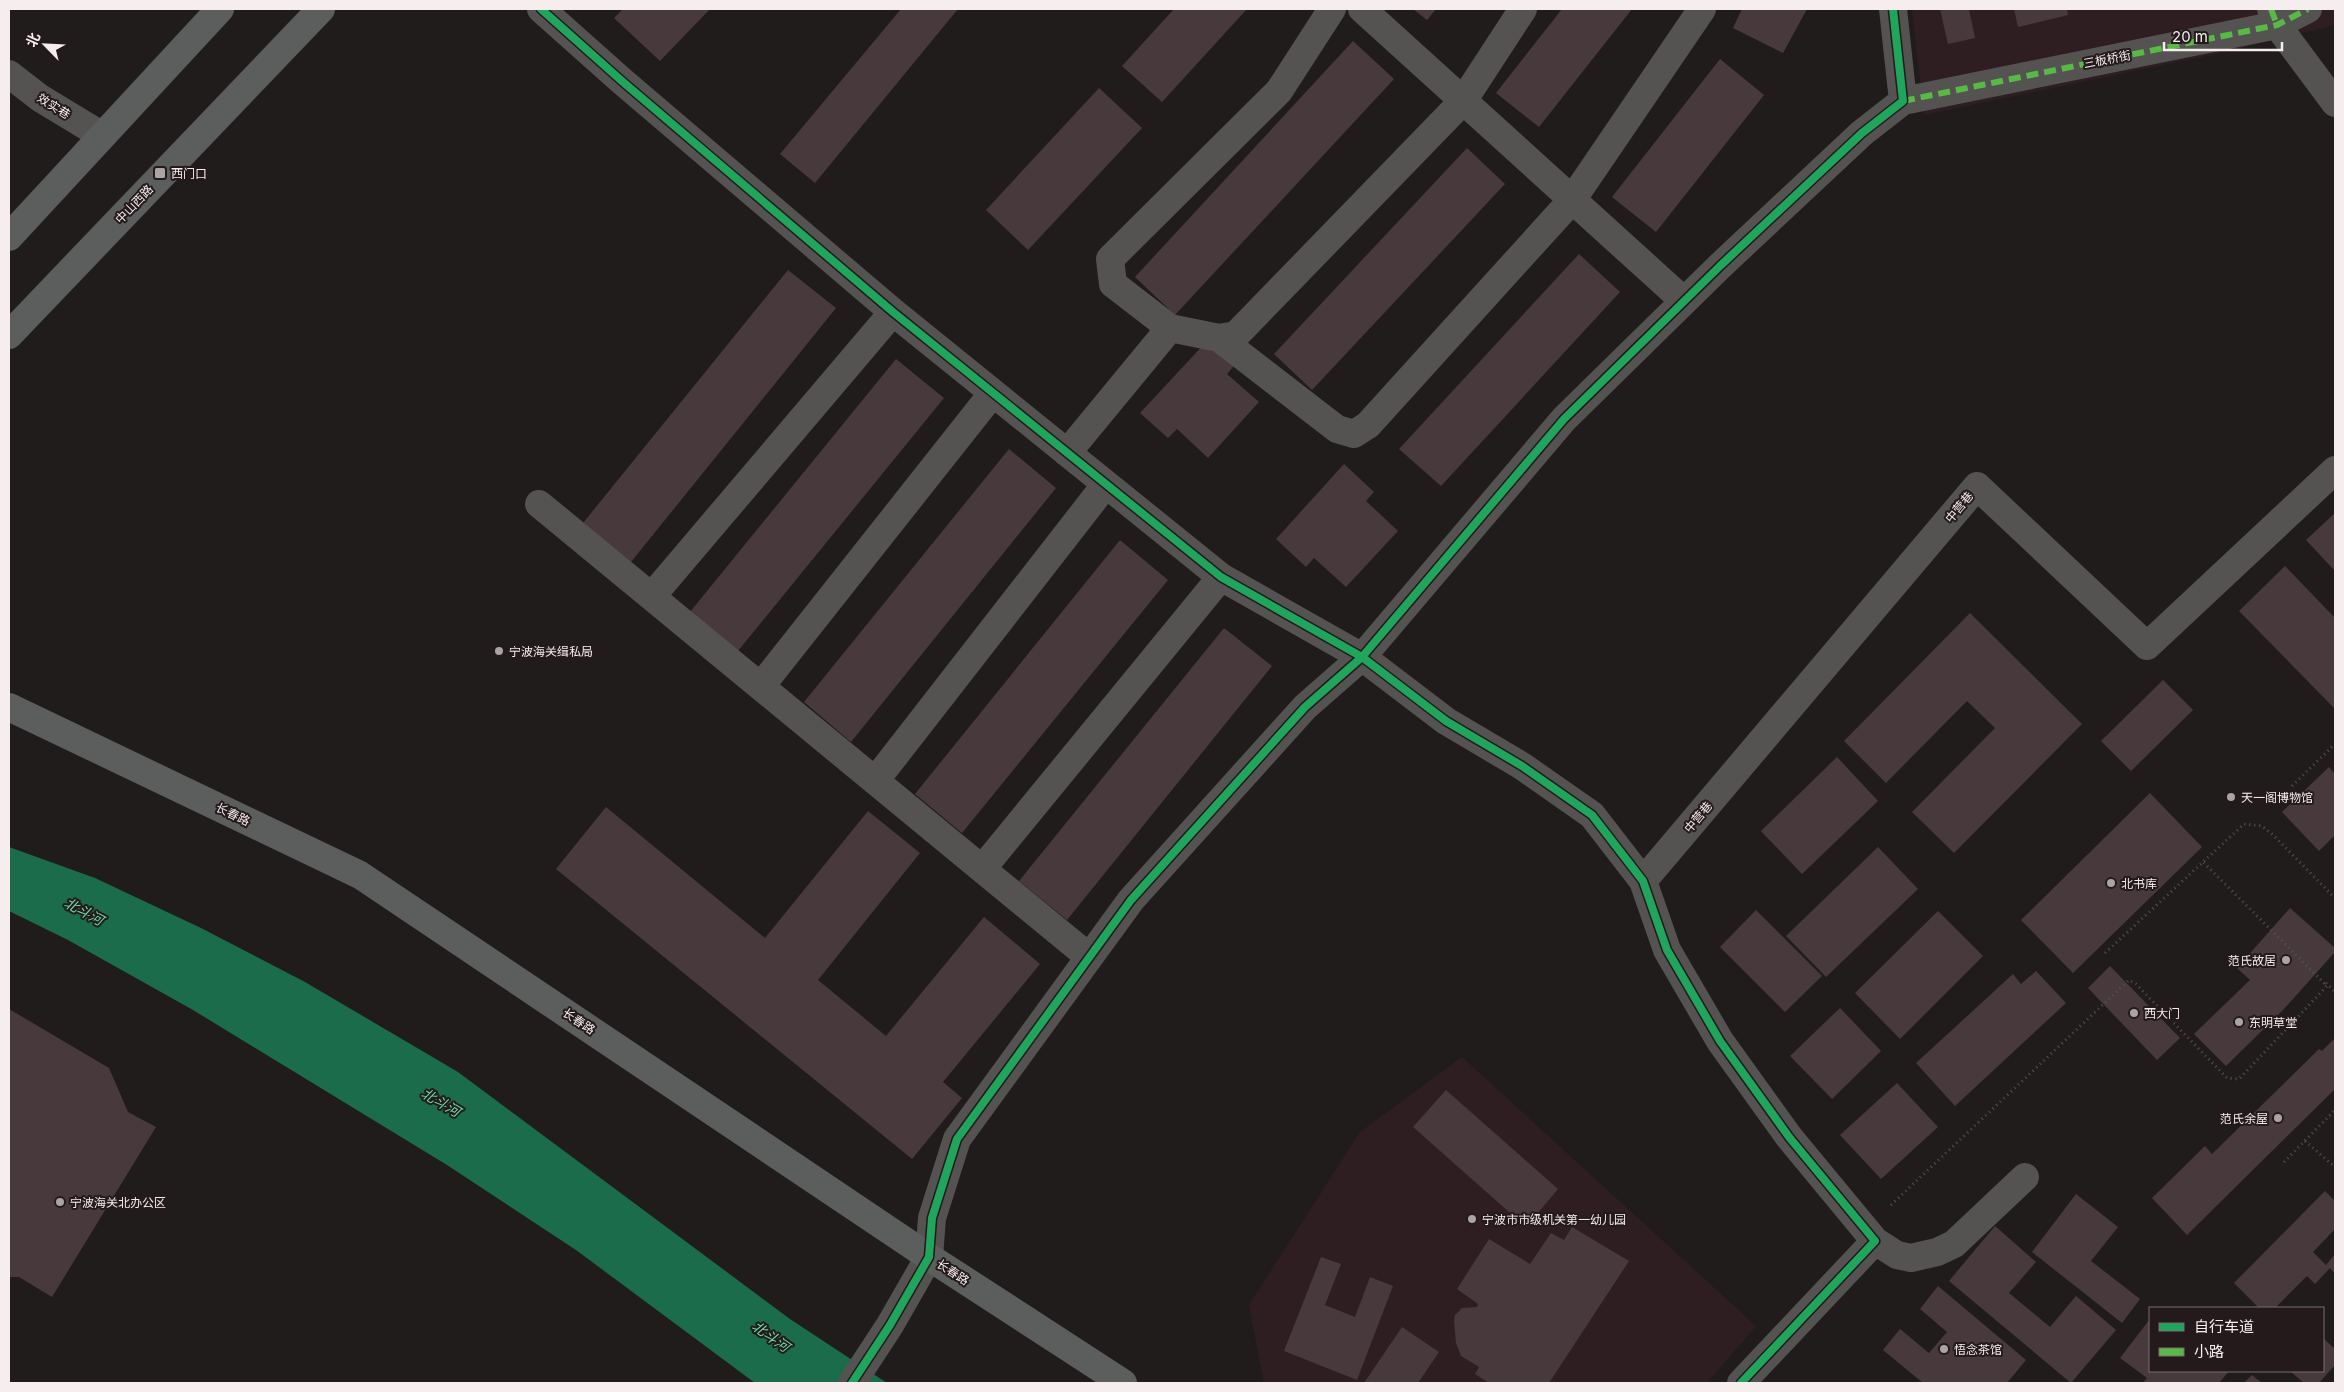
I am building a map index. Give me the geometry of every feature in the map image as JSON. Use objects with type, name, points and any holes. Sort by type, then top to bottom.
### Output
[{"type":"main road","points":[[9,237],[101,135],[220,9]]},
{"type":"main road","name":"中山西路","points":[[9,335],[321,9]]},
{"type":"main road","name":"长春路","points":[[9,707],[360,874],[929,1257],[1123,1383]]},
{"type":"street","points":[[541,9],[623,82],[893,312],[992,394],[1221,577],[1362,657],[1446,721],[1522,766],[1592,815],[1643,881],[1667,950],[1720,1041],[1789,1137],[1870,1235],[1897,1255],[1911,1258],[1937,1252],[1954,1244],[2024,1177]]},
{"type":"street","points":[[1332,9],[1279,91],[1110,259],[1113,284],[1170,328],[1219,338],[1236,335],[1463,101],[1523,9]]},
{"type":"street","points":[[1362,9],[1684,301]]},
{"type":"street","points":[[1219,338],[1337,429],[1354,434],[1368,425],[1572,200],[1702,9]]},
{"type":"street","points":[[852,1383],[890,1325],[929,1257],[932,1218],[957,1139],[1131,900],[1299,714],[1362,657],[1564,419],[1684,301],[1862,133],[1903,101],[1894,9]]},
{"type":"street","name":"三板桥街","points":[[1903,101],[2308,9]]},
{"type":"street","points":[[2274,17],[2335,103]]},
{"type":"street","name":"效实巷","points":[[9,74],[40,98],[101,135]]},
{"type":"street","points":[[652,596],[893,312]]},
{"type":"street","points":[[1067,453],[1170,328]]},
{"type":"street","points":[[761,686],[992,394]]},
{"type":"street","name":"中营巷","points":[[1643,881],[1977,486],[2148,646],[2335,470]]},
{"type":"street","points":[[875,781],[1106,484]]},
{"type":"street","points":[[539,504],[1089,958]]},
{"type":"street","points":[[982,869],[1221,577]]},
{"type":"street","points":[[1741,1383],[1870,1235]]},
{"type":"path","points":[[2292,786],[2335,744]]},
{"type":"path","points":[[2105,954],[2244,824],[2262,826],[2274,835],[2335,898]]},
{"type":"path","points":[[2203,862],[2335,992]]},
{"type":"path","points":[[1870,1235],[2129,980],[2136,984],[2227,1078],[2232,1080],[2238,1079],[2326,986],[2326,983]]},
{"type":"path","points":[[2284,1162],[2335,1110]]},
{"type":"path","points":[[2305,1141],[2335,1167]]},
{"type":"shaded area","points":[[1912,9],[2335,9],[2335,25],[2216,54],[1924,115]]},
{"type":"shaded area","name":"宁波市市级机关第一幼儿园","points":[[1462,1057],[1756,1326],[1707,1383],[1264,1383],[1249,1305],[1360,1132]]},
{"type":"water","name":"北斗河","points":[[9,847],[95,878],[201,928],[305,982],[458,1072],[790,1319],[887,1383],[755,1383],[576,1250],[447,1165],[193,1010],[68,940],[9,911]]},
{"type":"building","points":[[623,9],[710,9],[660,61],[614,18]]},
{"type":"building","points":[[901,9],[958,9],[815,183],[780,154]]},
{"type":"building","points":[[1174,9],[1247,9],[1162,102],[1122,66]]},
{"type":"building","points":[[1413,9],[1436,9],[1427,20]]},
{"type":"building","points":[[1562,9],[1632,9],[1539,127],[1496,93]]},
{"type":"building","points":[[1742,9],[1807,9],[1783,53],[1733,28]]},
{"type":"building","points":[[1940,9],[1969,9],[1975,38],[1948,44]]},
{"type":"building","points":[[2014,9],[2067,9],[2068,15],[2018,27]]},
{"type":"building","points":[[1353,41],[1394,79],[1175,315],[1135,277]]},
{"type":"building","points":[[1720,59],[1764,95],[1656,232],[1612,197]]},
{"type":"building","points":[[1099,88],[1142,128],[1028,250],[986,210]]},
{"type":"building","points":[[1467,148],[1505,184],[1312,390],[1274,354]]},
{"type":"building","points":[[1579,254],[1620,292],[1441,486],[1399,449]]},
{"type":"building","points":[[788,270],[836,308],[631,562],[583,523]]},
{"type":"building","points":[[1207,341],[1234,366],[1227,374],[1259,402],[1208,458],[1177,429],[1168,438],[1140,413]]},
{"type":"building","points":[[896,359],[944,398],[738,651],[690,612]]},
{"type":"building","points":[[1009,449],[1056,488],[851,742],[804,702]]},
{"type":"building","points":[[1344,464],[1374,492],[1366,501],[1398,531],[1346,587],[1314,558],[1306,567],[1276,539]]},
{"type":"building","points":[[2335,513],[2335,571],[2306,540]]},
{"type":"building","points":[[1120,540],[1168,580],[962,833],[915,794]]},
{"type":"building","points":[[2285,566],[2335,618],[2335,709],[2239,611]]},
{"type":"building","points":[[1970,613],[2082,724],[1954,853],[1912,812],[1995,728],[1967,701],[1886,783],[1844,741]]},
{"type":"building","points":[[1224,628],[1272,666],[1067,920],[1019,881]]},
{"type":"building","points":[[2163,680],[2193,710],[2131,771],[2101,741]]},
{"type":"building","points":[[1837,757],[1878,801],[1802,874],[1761,831]]},
{"type":"building","points":[[2329,767],[2335,774],[2335,835],[2319,851],[2282,812]]},
{"type":"building","name":"北书库","points":[[2150,793],[2202,847],[2073,973],[2021,920]]},
{"type":"building","points":[[606,807],[765,938],[868,811],[920,853],[818,980],[886,1036],[984,917],[1040,964],[943,1082],[962,1098],[912,1159],[556,869]]},
{"type":"building","points":[[1878,847],[1918,889],[1826,977],[1786,936]]},
{"type":"building","points":[[2290,908],[2335,948],[2335,952],[2283,1010],[2226,1066],[2194,1034],[2250,980],[2237,968]]},
{"type":"building","points":[[1756,910],[1822,976],[1785,1012],[1720,947]]},
{"type":"building","points":[[1938,911],[1983,956],[1900,1039],[1855,993]]},
{"type":"building","name":"西大门","points":[[2110,966],[2180,1038],[2157,1060],[2088,988]]},
{"type":"building","points":[[2036,971],[2066,1003],[1955,1106],[1916,1063],[2013,974],[2021,984]]},
{"type":"building","points":[[1840,1008],[1881,1051],[1832,1099],[1790,1056]]},
{"type":"building","name":"宁波海关北办公区","points":[[9,1009],[109,1068],[128,1112],[156,1127],[52,1297],[19,1277],[9,1277]]},
{"type":"building","name":"范氏余屋","points":[[2335,1038],[2335,1089],[2187,1235],[2152,1198],[2205,1146],[2212,1154],[2319,1049],[2322,1051]]},
{"type":"building","points":[[1897,1083],[1938,1127],[1881,1179],[1840,1135]]},
{"type":"building","points":[[1446,1090],[1558,1189],[1526,1227],[1413,1127]]},
{"type":"building","points":[[2325,1191],[2335,1201],[2335,1229],[2313,1252],[2326,1265],[2335,1254],[2335,1274],[2330,1268],[2315,1284],[2307,1276],[2276,1307],[2258,1307],[2234,1283]]},
{"type":"building","points":[[2076,1194],[2118,1227],[2091,1261],[2140,1299],[2122,1323],[2032,1252]]},
{"type":"building","points":[[1995,1226],[2036,1262],[2009,1293],[2050,1327],[2076,1296],[2116,1330],[2071,1383],[1949,1281]]},
{"type":"building","points":[[1572,1227],[1629,1261],[1549,1383],[1489,1383],[1475,1374],[1479,1367],[1461,1356],[1456,1343],[1455,1315],[1462,1308],[1477,1307],[1478,1304],[1457,1289],[1489,1239],[1530,1264],[1551,1233],[1564,1240]]},
{"type":"building","points":[[1321,1257],[1341,1264],[1325,1305],[1355,1317],[1370,1277],[1393,1286],[1357,1380],[1284,1351]]},
{"type":"building","points":[[1938,1286],[2026,1360],[2007,1383],[1923,1383],[1883,1350],[1900,1329],[1929,1353],[1947,1332],[1920,1309]]},
{"type":"building","points":[[2149,1320],[2149,1372],[2228,1372],[2219,1383],[2143,1383],[2147,1378],[2120,1358]]},
{"type":"building","points":[[1402,1327],[1439,1352],[1418,1383],[1364,1383]]},
{"type":"building","points":[[2324,1339],[2335,1349],[2335,1365],[2319,1383],[2304,1383],[2291,1372],[2324,1372]]},
{"type":"building","points":[[2252,1375],[2262,1383],[2244,1383]]},
{"type":"marked path","points":[[2271,9],[2277,25]]},
{"type":"marked path","points":[[1903,101],[2277,25],[2308,9]]},
{"type":"cycle path","points":[[541,9],[623,82],[893,312],[1221,577],[1362,657],[1446,721],[1522,766],[1592,815],[1643,881],[1667,950],[1720,1041],[1789,1137],[1875,1241],[1741,1383]]},
{"type":"cycle path","points":[[852,1383],[890,1325],[929,1257],[932,1218],[957,1139],[1131,900],[1305,707],[1362,657],[1564,419],[1720,266],[1862,133],[1903,101],[1893,9]]},
{"type":"place","name":"西门口","points":[[160,173]]},
{"type":"place","name":"宁波海关缉私局","points":[[499,651]]},
{"type":"place","name":"天一阁博物馆","points":[[2231,797]]},
{"type":"place","name":"北书库","points":[[2111,883]]},
{"type":"place","name":"范氏故居","points":[[2286,960]]},
{"type":"place","name":"西大门","points":[[2134,1013]]},
{"type":"place","name":"东明草堂","points":[[2239,1022]]},
{"type":"place","name":"范氏余屋","points":[[2278,1118]]},
{"type":"place","name":"宁波海关北办公区","points":[[60,1202]]},
{"type":"place","name":"宁波市市级机关第一幼儿园","points":[[1472,1219]]},
{"type":"place","name":"悟念茶馆","points":[[1944,1349]]}]
